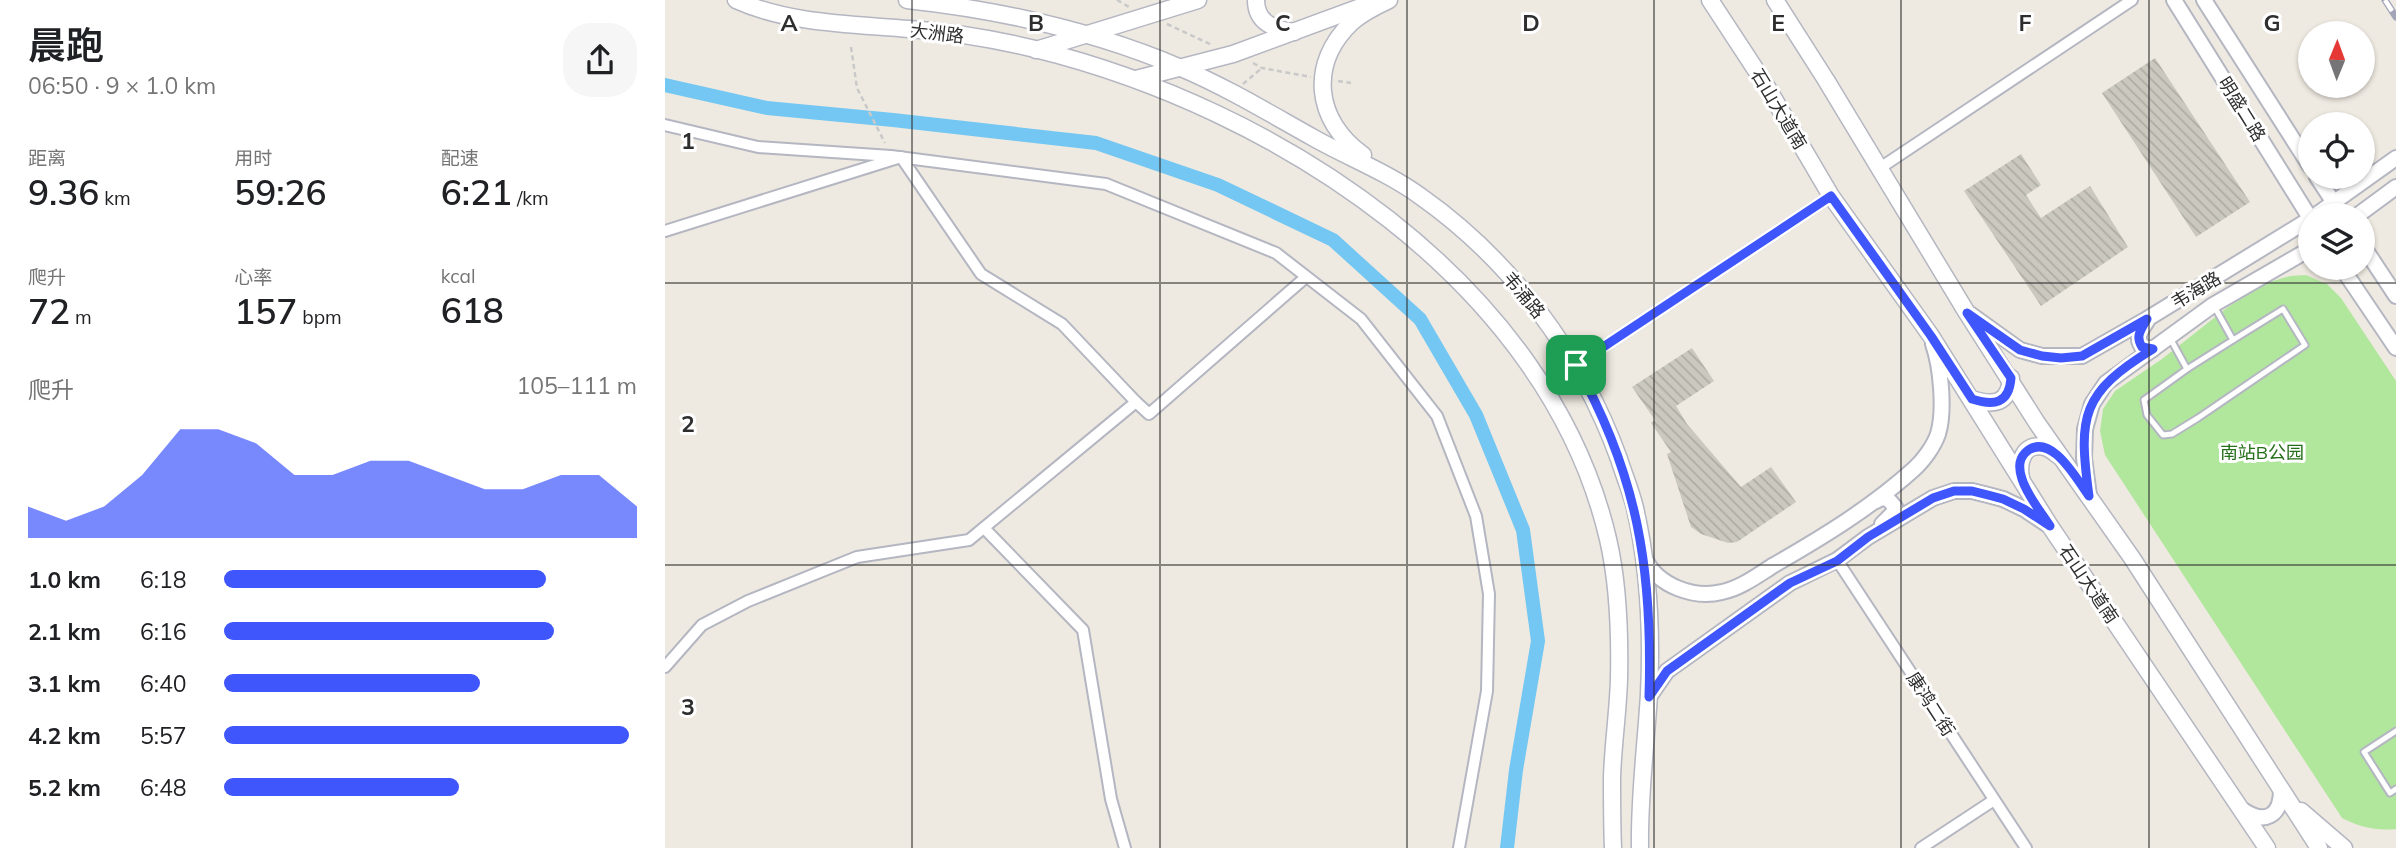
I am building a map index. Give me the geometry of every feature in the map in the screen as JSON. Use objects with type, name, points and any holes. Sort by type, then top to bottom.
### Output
[{"type":"main road","name":"大洲路","points":[[736,0],[756,9],[835,23],[927,31],[1036,50],[1136,79]]},
{"type":"main road","name":"大洲路","points":[[907,0],[980,9],[1089,35],[1180,68]]},
{"type":"main road","points":[[1256,0],[1258,14],[1265,23],[1278,30],[1294,32]]},
{"type":"main road","points":[[1136,79],[1233,54],[1379,0]]},
{"type":"main road","points":[[1389,0],[1353,20],[1342,34],[1325,63],[1324,102],[1329,119],[1348,145],[1417,193]]},
{"type":"main road","name":"石山大道南","points":[[1708,0],[1767,87],[1831,196],[1931,336],[2050,526],[2267,848]]},
{"type":"main road","points":[[1775,0],[1967,313],[2061,457],[2132,558],[2319,848]]},
{"type":"main road","points":[[1788,0],[1826,80]]},
{"type":"main road","points":[[1036,50],[1191,1]]},
{"type":"main road","name":"韦涌路","points":[[1180,68],[1232,93],[1417,193],[1458,224],[1491,256],[1548,323],[1576,365],[1609,432],[1635,506],[1644,556],[1651,636],[1649,697],[1639,809],[1640,848]]},
{"type":"main road","points":[[1136,79],[1213,112],[1312,165],[1391,219],[1487,312],[1549,397],[1596,496],[1616,584],[1619,677],[1612,777],[1613,848]]},
{"type":"main road","points":[[1312,165],[1305,157],[1304,151],[1308,144],[1326,145]]},
{"type":"main road","points":[[1972,399],[1986,404],[1996,402],[2010,389],[2011,378]]},
{"type":"main road","points":[[2022,480],[2019,465],[2023,455],[2033,447],[2044,447],[2061,457]]},
{"type":"main road","points":[[2285,794],[2344,848]]},
{"type":"main road","points":[[2248,817],[2259,848]]},
{"type":"street","points":[[1880,168],[2132,0]]},
{"type":"street","name":"明盛二路","points":[[2174,0],[2300,203]]},
{"type":"street","name":"明盛二路","points":[[2204,0],[2298,147]]},
{"type":"street","points":[[665,125],[758,147],[901,157],[1106,184],[1276,253],[1361,319],[1437,416],[1476,516],[1489,594],[1487,691],[1459,848]]},
{"type":"street","points":[[665,231],[901,157]]},
{"type":"street","points":[[901,157],[981,274],[1062,324],[1149,414],[1306,277]]},
{"type":"street","points":[[2325,189],[2334,202],[2396,158]]},
{"type":"street","points":[[2374,203],[2396,187]]},
{"type":"street","points":[[1576,365],[1831,196]]},
{"type":"street","name":"韦海路","points":[[1967,313],[2020,350],[2061,358],[2082,356],[2298,226]]},
{"type":"street","points":[[2089,496],[2085,429],[2092,404],[2106,383],[2213,304],[2298,255]]},
{"type":"street","points":[[2375,264],[2396,296]]},
{"type":"street","points":[[2350,280],[2396,348]]},
{"type":"street","points":[[2147,319],[2138,340],[2142,347],[2153,349]]},
{"type":"street","points":[[1869,506],[1916,467],[1938,434],[1940,378],[1931,336]]},
{"type":"street","points":[[665,667],[702,625],[748,601],[857,557],[969,540],[1136,402]]},
{"type":"street","points":[[1868,537],[1933,498],[1954,491],[1972,491],[2003,499],[2050,526]]},
{"type":"street","points":[[1644,556],[1651,572],[1664,581],[1703,594],[1723,592],[1805,547],[1881,498],[1888,499],[1895,506],[1887,520],[1837,561],[1790,583],[1667,671],[1649,697]]},
{"type":"street","points":[[984,528],[1083,630],[1111,799],[1125,848]]},
{"type":"street","points":[[1790,583],[1779,582],[1778,577],[1781,570],[1805,547]]},
{"type":"street","name":"康鸿二街","points":[[1837,561],[2025,848]]},
{"type":"street","points":[[2248,817],[2265,817],[2276,811],[2285,794]]},
{"type":"street","points":[[1921,848],[1994,800]]},
{"type":"lane","points":[[2213,304],[2233,340]]},
{"type":"lane","points":[[2283,309],[2305,345],[2198,418],[2172,434],[2163,435],[2147,415],[2144,401],[2187,369],[2283,309]]},
{"type":"lane","points":[[2168,335],[2187,369]]},
{"type":"lane","points":[[2396,731],[2364,751],[2390,793],[2396,789]]},
{"type":"path","points":[[851,47],[857,88],[885,144]]},
{"type":"green space","name":"南站B公园","points":[[2298,276],[2298,280],[2318,280],[2327,284],[2341,298],[2396,381],[2396,829],[2368,828],[2342,818],[2105,455],[2100,431],[2103,409],[2115,391],[2162,359],[2228,307],[2266,283]]},
{"type":"building","points":[[2155,58],[2250,202],[2196,237],[2102,93]]},
{"type":"building","points":[[2021,154],[2041,185],[2026,195],[2041,218],[2090,186],[2128,247],[2041,306],[1964,191]]},
{"type":"building","points":[[1692,348],[1714,381],[1676,406],[1687,424],[1741,487],[1771,467],[1796,502],[1737,542],[1728,543],[1701,534],[1691,527],[1667,454],[1671,452],[1651,423],[1655,420],[1632,387]]},
{"type":"waterway","points":[[665,85],[767,108],[1096,143],[1218,185],[1333,240],[1420,319],[1476,415],[1523,530],[1538,641],[1516,770],[1507,848]]},
{"type":"railway","points":[[2385,0],[2396,17]]},
{"type":"route","points":[[1831,196],[1931,336],[1972,399],[1986,404],[1996,402],[2010,389],[2011,378],[1967,313],[2020,350],[2061,358],[2082,356],[2147,319],[2138,340],[2142,347],[2153,349],[2106,383],[2092,404],[2084,443],[2089,496],[2061,457],[2044,447],[2033,447],[2023,455],[2019,465],[2022,480],[2050,526],[2003,499],[1972,491],[1954,491],[1933,498],[1868,537],[1837,561],[1790,583],[1667,671],[1649,697],[1651,636],[1644,556],[1635,506],[1609,432],[1576,365],[1831,196]]}]
